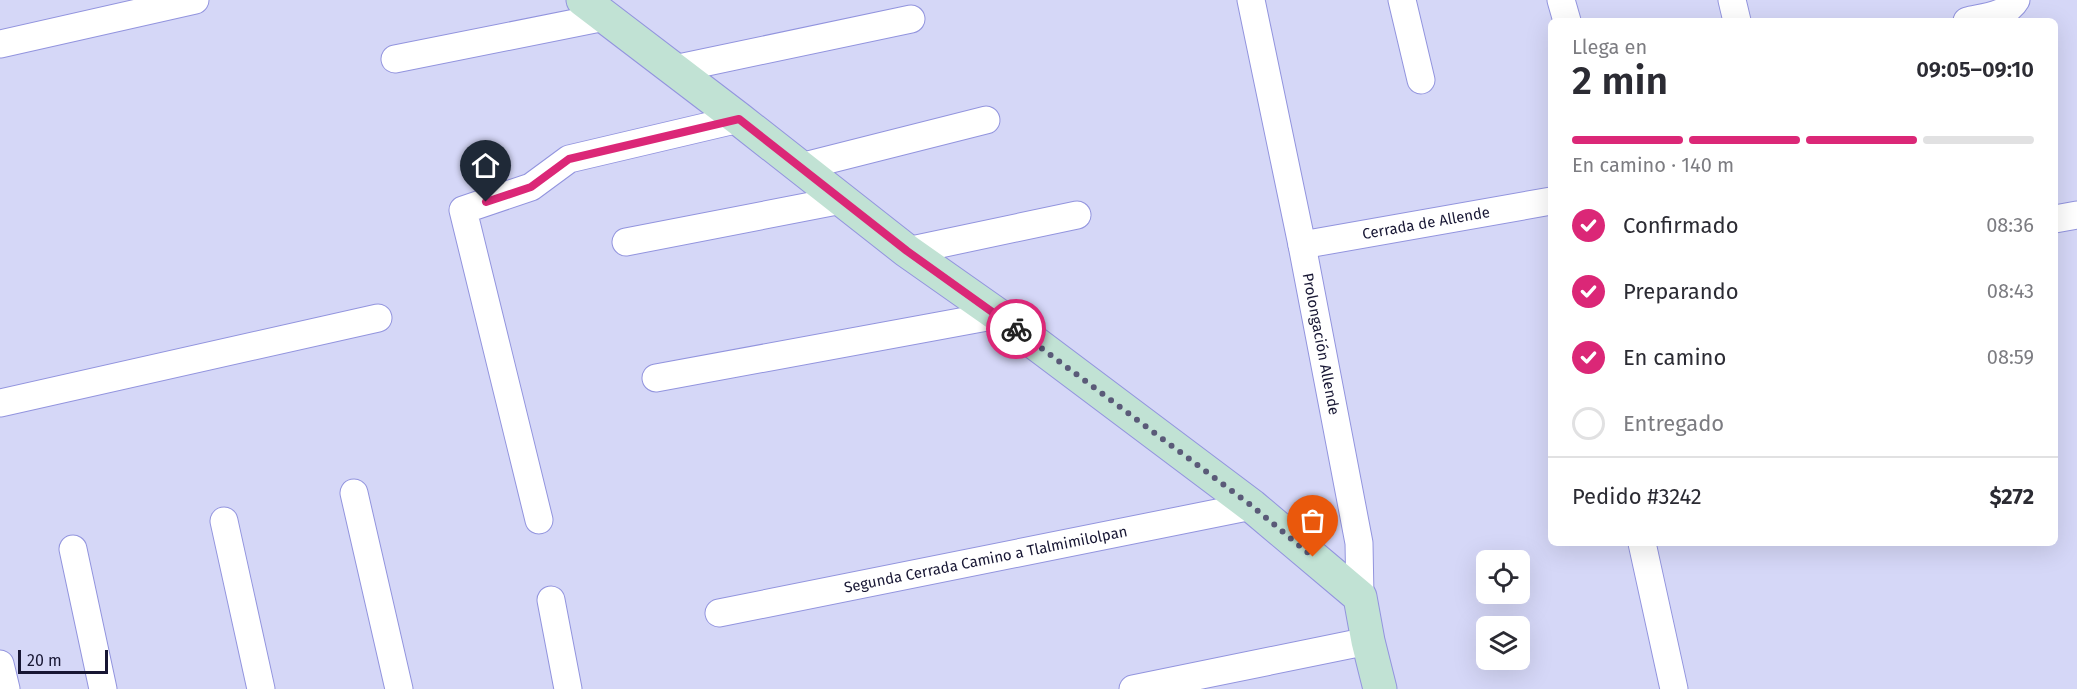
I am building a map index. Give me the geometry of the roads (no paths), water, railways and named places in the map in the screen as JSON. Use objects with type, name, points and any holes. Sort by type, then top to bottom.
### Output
[{"type":"street","points":[[0,44],[195,0]]},
{"type":"street","name":"Prolongación Allende","points":[[1251,0],[1302,245],[1359,543],[1360,597],[1380,689]]},
{"type":"street","points":[[1402,0],[1420,80]]},
{"type":"street","points":[[1561,0],[1566,18]]},
{"type":"street","points":[[1732,0],[1736,18]]},
{"type":"street","points":[[1979,18],[2004,12],[2013,6],[2016,0]]},
{"type":"street","points":[[395,59],[594,9],[907,251],[998,315],[1252,506],[1360,597]]},
{"type":"street","points":[[674,69],[911,19]]},
{"type":"street","points":[[539,520],[463,210],[531,187],[569,159],[739,119]]},
{"type":"street","points":[[800,167],[986,120]]},
{"type":"street","points":[[626,242],[842,200]]},
{"type":"street","name":"Cerrada de Allende","points":[[1302,245],[1548,202]]},
{"type":"street","points":[[907,251],[1077,214]]},
{"type":"street","points":[[2058,218],[2077,215]]},
{"type":"street","points":[[656,378],[998,315]]},
{"type":"street","points":[[0,403],[378,318]]},
{"type":"street","points":[[354,493],[399,689]]},
{"type":"street","name":"Segunda Cerrada Camino a Tlalmimilolpan","points":[[718,613],[1252,506]]},
{"type":"street","points":[[224,521],[261,689]]},
{"type":"street","points":[[1643,546],[1674,689]]},
{"type":"street","points":[[73,549],[103,689]]},
{"type":"street","points":[[551,600],[568,689]]},
{"type":"street","points":[[1133,689],[1368,641]]},
{"type":"street","points":[[0,664],[6,689]]}]
